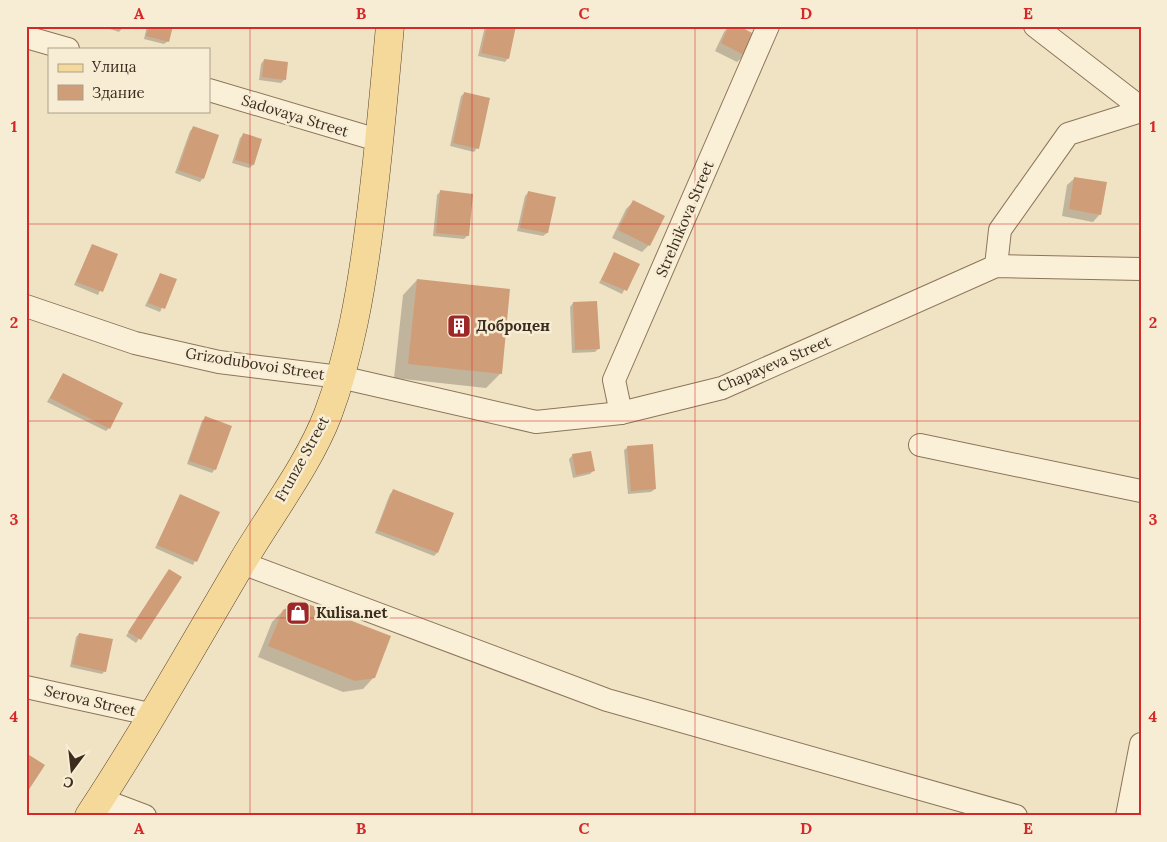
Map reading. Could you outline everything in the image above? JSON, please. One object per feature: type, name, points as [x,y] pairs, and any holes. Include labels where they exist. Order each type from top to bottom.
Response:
[{"type":"main road","name":"Frunze Street","points":[[94,807],[154,715],[310,450],[327,416],[340,377],[361,291],[381,142],[390,26]]},
{"type":"street","name":"Strelnikova Street","points":[[621,413],[614,380],[768,26]]},
{"type":"street","points":[[1035,26],[1141,109]]},
{"type":"street","points":[[26,37],[64,48]]},
{"type":"street","name":"Sadovaya Street","points":[[210,90],[381,142]]},
{"type":"street","points":[[996,266],[1000,230],[1068,134],[1141,109]]},
{"type":"street","name":"Chapayeva Street","points":[[340,377],[536,422],[621,413],[722,388],[996,266],[1141,269]]},
{"type":"street","name":"Grizodubovoi Street","points":[[26,306],[135,343],[219,362],[340,377]]},
{"type":"street","points":[[920,445],[1141,491]]},
{"type":"street","points":[[242,563],[607,700],[1016,816]]},
{"type":"street","name":"Serova Street","points":[[26,686],[154,715]]},
{"type":"street","points":[[1127,816],[1140,752]]},
{"type":"street","points":[[94,807],[145,816]]},
{"type":"building","points":[[149,26],[173,26],[169,42],[146,36]]},
{"type":"building","points":[[487,26],[516,26],[509,59],[481,53]]},
{"type":"building","points":[[729,26],[739,26],[756,35],[746,56],[721,43]]},
{"type":"building","points":[[264,59],[288,62],[286,80],[262,77]]},
{"type":"building","points":[[464,92],[490,98],[479,149],[453,143]]},
{"type":"building","points":[[193,126],[219,135],[204,179],[178,170]]},
{"type":"building","points":[[243,133],[262,139],[254,165],[235,160]]},
{"type":"building","points":[[1074,177],[1107,182],[1101,215],[1069,209]]},
{"type":"building","points":[[440,190],[473,194],[469,236],[436,233]]},
{"type":"building","points":[[528,191],[556,197],[548,233],[520,228]]},
{"type":"building","points":[[633,200],[665,216],[650,246],[618,230]]},
{"type":"building","points":[[92,244],[118,254],[103,292],[76,282]]},
{"type":"building","points":[[614,252],[640,264],[627,291],[601,280]]},
{"type":"building","points":[[160,273],[177,279],[165,309],[148,303]]},
{"type":"building","name":"Доброцен","points":[[417,279],[510,289],[502,374],[408,364]]},
{"type":"building","points":[[597,301],[600,349],[575,350],[573,302]]},
{"type":"building","points":[[63,373],[123,403],[110,429],[50,398]]},
{"type":"building","points":[[205,416],[232,426],[216,470],[189,461]]},
{"type":"building","points":[[653,444],[656,489],[631,491],[627,446]]},
{"type":"building","points":[[591,451],[595,471],[576,475],[572,454]]},
{"type":"building","points":[[393,489],[454,513],[438,553],[377,530]]},
{"type":"building","points":[[180,494],[220,512],[197,562],[157,545]]},
{"type":"building","points":[[169,569],[182,577],[141,640],[128,632]]},
{"type":"building","points":[[300,601],[391,636],[375,678],[355,681],[268,646],[283,610]]},
{"type":"building","points":[[79,633],[113,639],[106,672],[72,664]]},
{"type":"building","points":[[26,753],[45,765],[26,794]]},
{"type":"place","name":"Доброцен","points":[[459,326]]},
{"type":"place","name":"Kulisa.net","points":[[298,613]]}]
